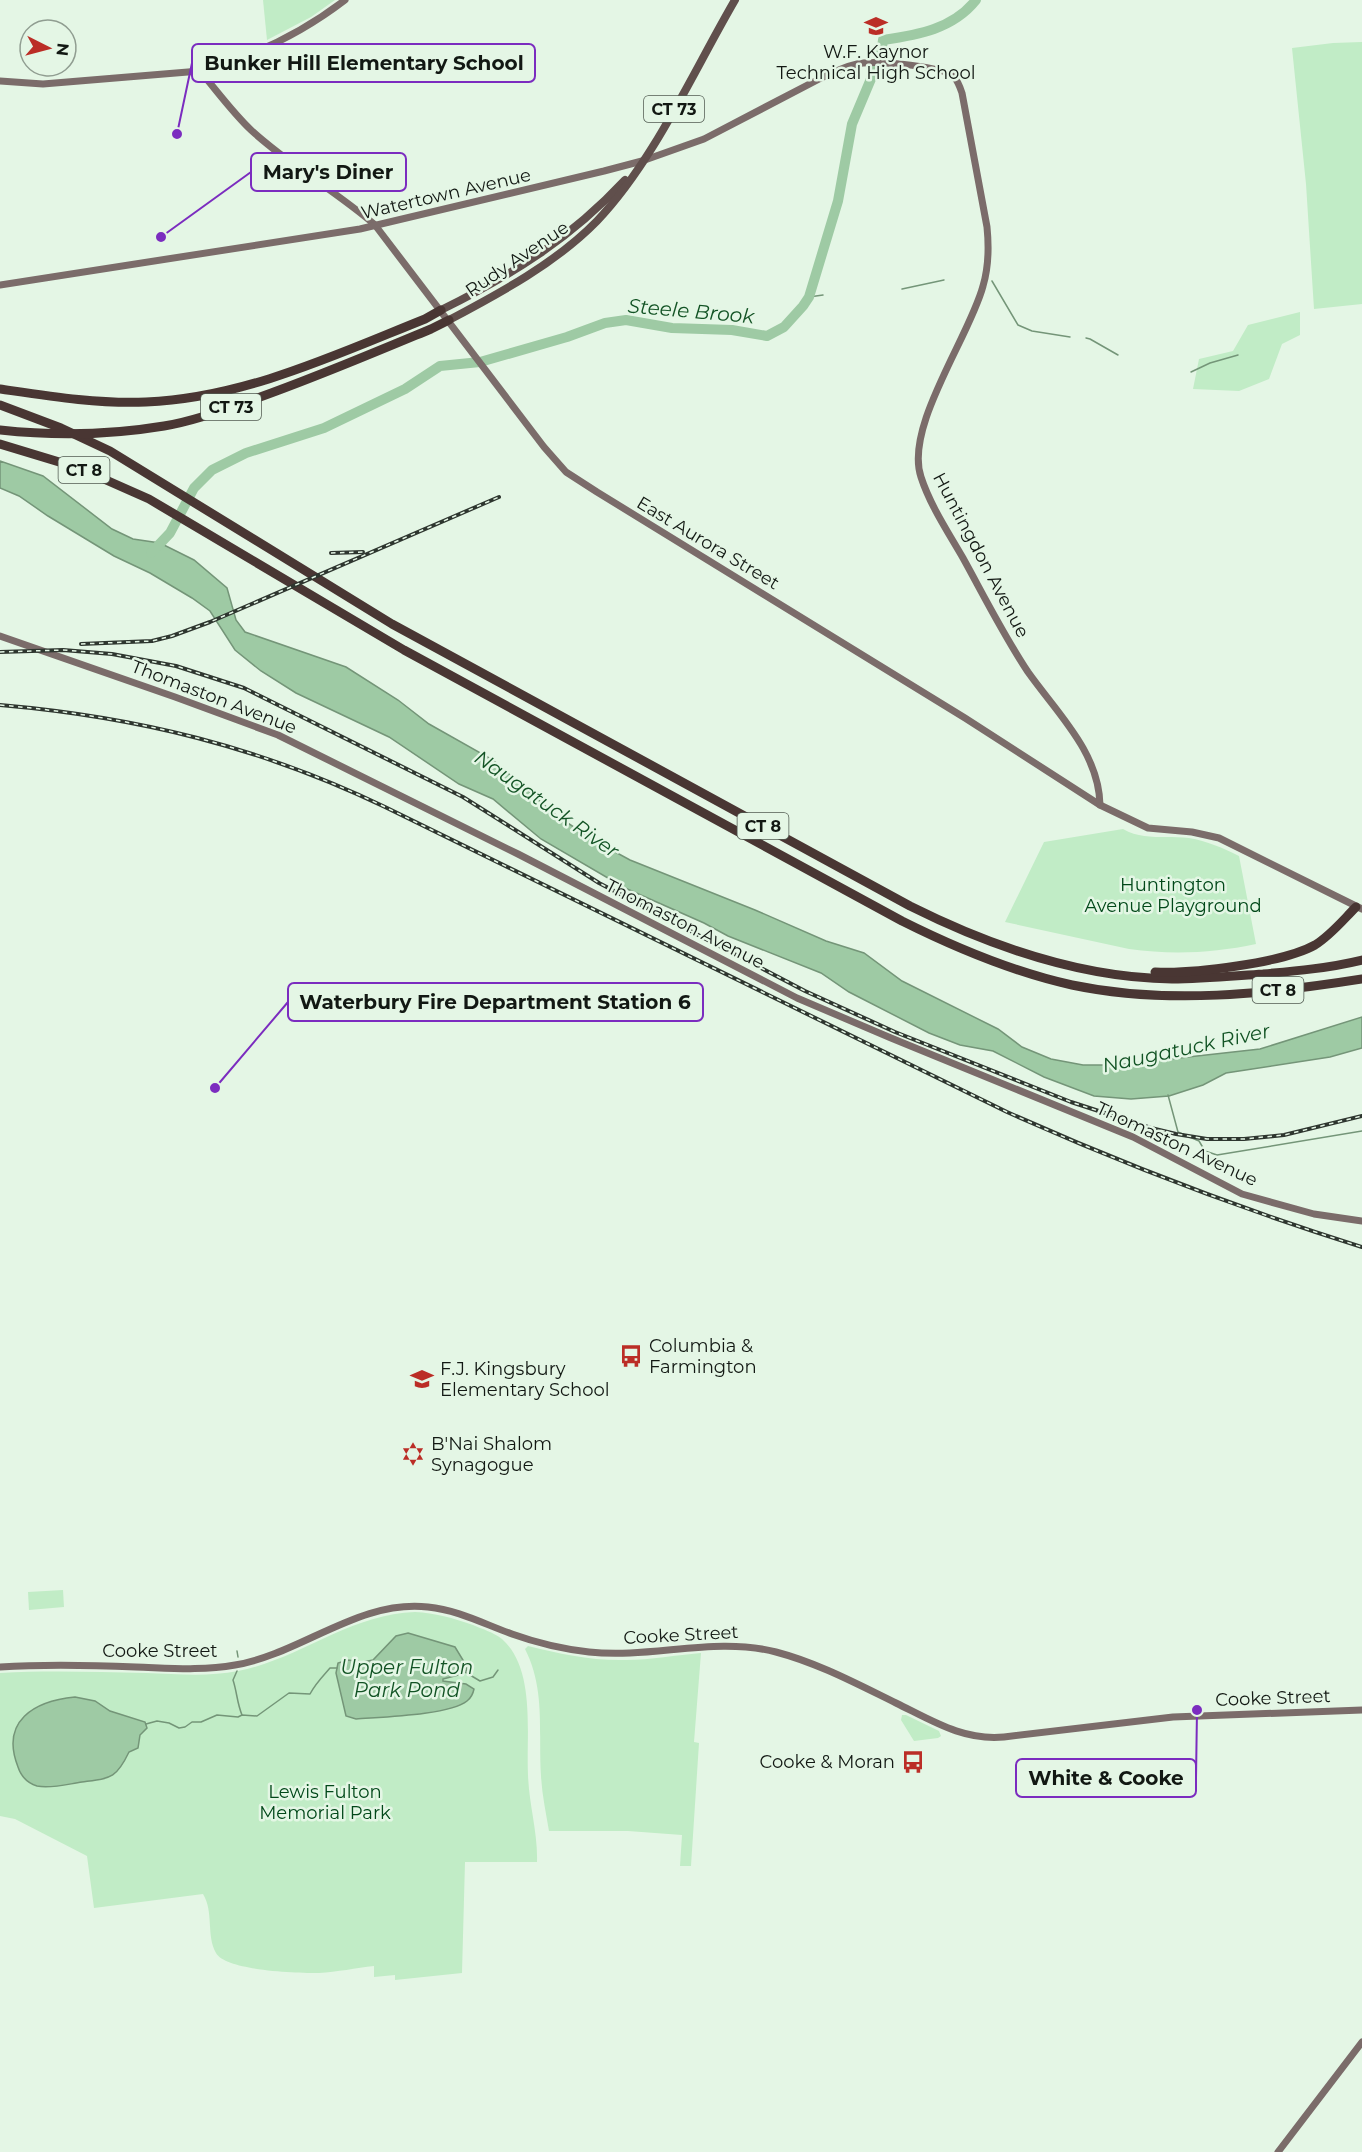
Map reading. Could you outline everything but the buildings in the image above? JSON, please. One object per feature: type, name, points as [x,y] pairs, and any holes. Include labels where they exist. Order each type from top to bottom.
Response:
[{"type":"highway","name":"CT 73","points":[[0,389],[125,403],[201,395],[285,375],[425,319],[441,310]]},
{"type":"highway","name":"CT 73","points":[[0,430],[54,434],[85,433],[138,429],[195,419],[293,386],[449,320]]},
{"type":"highway","name":"CT 8","points":[[0,405],[44,420],[110,451],[327,586],[435,648],[910,906],[956,928],[1035,956],[1086,970],[1171,979],[1311,969],[1362,960]]},
{"type":"highway","name":"CT 8","points":[[0,444],[98,475],[165,507],[436,668],[902,921],[975,955],[1071,984],[1157,995],[1205,996],[1301,988],[1362,978]]},
{"type":"highway","points":[[1035,956],[1087,966],[1127,970],[1175,973],[1211,969],[1296,953],[1316,945],[1359,908]]},
{"type":"main road","points":[[0,81],[43,84],[200,71],[225,65],[269,47],[345,0]]},
{"type":"main road","name":"CT 73","points":[[642,161],[662,131],[735,0]]},
{"type":"main road","name":"Huntingdon Avenue","points":[[642,161],[704,138],[842,69],[863,63],[925,66],[944,70],[954,76],[965,104],[989,249],[983,287],[921,434],[918,462],[921,476],[942,521],[1004,633],[1029,672],[1083,746],[1100,795],[1100,806]]},
{"type":"main road","name":"East Aurora Street","points":[[200,71],[251,130],[375,225],[490,373],[544,447],[566,472],[669,538],[965,718],[1100,806]]},
{"type":"main road","name":"Watertown Avenue","points":[[0,285],[375,225],[520,193],[642,161]]},
{"type":"main road","name":"Rudy Avenue","points":[[441,310],[519,268],[560,241],[589,217],[642,161]]},
{"type":"main road","name":"Rudy Avenue","points":[[449,320],[505,289],[563,250],[595,222],[617,198],[642,161]]},
{"type":"main road","name":"Thomaston Avenue","points":[[0,636],[278,735],[518,854],[797,998],[1133,1137],[1242,1194],[1323,1216],[1362,1221]]},
{"type":"main road","points":[[1100,806],[1148,828],[1192,832],[1219,838],[1359,908]]},
{"type":"main road","name":"Cooke Street","points":[[0,1667],[60,1665],[198,1669],[223,1667],[265,1658],[370,1613],[392,1608],[420,1606],[454,1612],[542,1643],[589,1652],[640,1653],[718,1645],[772,1651],[830,1671],[953,1731],[981,1738],[1181,1717],[1362,1710]]},
{"type":"main road","points":[[1278,2152],[1362,2042]]},
{"type":"green space","points":[[263,0],[335,0],[311,17],[267,40]]},
{"type":"green space","points":[[1362,42],[1362,304],[1314,309],[1306,184],[1292,48]]},
{"type":"green space","points":[[1300,312],[1300,335],[1282,344],[1269,379],[1239,391],[1193,389],[1199,359],[1233,351],[1248,325]]},
{"type":"green space","name":"Huntington Avenue Playground","points":[[1123,829],[1139,835],[1196,839],[1239,856],[1256,944],[1193,952],[1145,951],[1005,922],[1044,842]]},
{"type":"green space","points":[[63,1590],[64,1607],[29,1610],[28,1592]]},
{"type":"green space","name":"Lewis Fulton Memorial Park","points":[[415,1612],[458,1620],[499,1637],[513,1652],[525,1684],[529,1786],[537,1862],[465,1862],[462,1973],[395,1980],[395,1975],[374,1977],[374,1966],[309,1973],[263,1970],[233,1964],[222,1959],[213,1946],[208,1908],[203,1894],[94,1908],[87,1856],[15,1819],[0,1816],[0,1673],[192,1675],[227,1673],[283,1657],[369,1620]]},
{"type":"green space","points":[[528,1646],[576,1656],[613,1660],[701,1653],[694,1742],[699,1743],[691,1866],[680,1866],[682,1835],[628,1831],[549,1831],[540,1760],[540,1712],[536,1680],[525,1649]]},
{"type":"green space","points":[[902,1715],[939,1731],[941,1736],[914,1741],[901,1720]]},
{"type":"water","points":[[0,461],[43,476],[112,529],[133,539],[160,543],[194,560],[227,588],[236,620],[245,632],[346,667],[398,700],[429,724],[493,760],[557,816],[595,841],[630,860],[826,941],[864,953],[902,981],[998,1029],[1022,1047],[1051,1059],[1083,1065],[1116,1065],[1260,1049],[1362,1017],[1362,1048],[1330,1057],[1226,1073],[1203,1085],[1169,1096],[1131,1099],[1094,1096],[1044,1077],[993,1051],[960,1045],[929,1033],[849,992],[821,973],[728,936],[625,888],[541,839],[493,799],[459,784],[389,737],[296,693],[261,671],[235,650],[210,611],[192,598],[150,573],[114,556],[19,496],[0,488]]},
{"type":"water","name":"Upper Fulton Park Pond","points":[[408,1633],[455,1647],[467,1671],[460,1671],[458,1675],[443,1679],[443,1681],[466,1684],[474,1689],[471,1697],[458,1706],[431,1712],[356,1719],[346,1716],[336,1673],[338,1663],[348,1660],[363,1662],[373,1660],[396,1636]]},
{"type":"water","points":[[75,1697],[95,1701],[110,1711],[145,1722],[147,1728],[140,1735],[138,1748],[129,1752],[120,1768],[112,1776],[54,1787],[33,1785],[27,1781],[18,1767],[14,1751],[17,1726],[24,1716],[46,1703]]},
{"type":"waterway","name":"Steele Brook","points":[[151,553],[170,533],[194,488],[212,470],[246,453],[324,428],[405,389],[440,366],[480,362],[567,337],[605,323],[626,320],[672,328],[732,330],[767,336],[784,327],[809,297],[838,201],[852,124],[881,55],[883,40],[922,33],[946,24],[957,18],[976,0]]},
{"type":"waterway","points":[[902,289],[944,280]]},
{"type":"waterway","points":[[992,281],[1018,325],[1032,331],[1070,337]]},
{"type":"waterway","points":[[809,297],[823,295]]},
{"type":"waterway","points":[[1086,338],[1118,355]]},
{"type":"waterway","points":[[1191,372],[1210,363],[1238,355]]},
{"type":"waterway","points":[[1168,1095],[1178,1132],[1199,1141],[1205,1151],[1217,1155],[1362,1131]]},
{"type":"waterway","points":[[237,1651],[238,1657]]},
{"type":"waterway","points":[[146,1724],[157,1721],[179,1728],[217,1715],[257,1716],[289,1693],[310,1694],[330,1668],[337,1668]]},
{"type":"waterway","points":[[465,1672],[480,1681],[493,1677],[498,1670]]},
{"type":"waterway","points":[[237,1671],[233,1680],[242,1715]]},
{"type":"railway","points":[[81,644],[152,641],[172,636],[210,622],[499,497]]},
{"type":"railway","points":[[331,553],[363,552]]},
{"type":"railway","points":[[0,652],[63,650],[112,654],[176,666],[244,688],[463,797],[599,883],[805,991],[895,1032],[1071,1102],[1151,1128],[1207,1139],[1244,1139],[1284,1135],[1362,1116]]},
{"type":"railway","points":[[0,705],[51,710],[150,727],[197,738],[292,767],[385,807],[1007,1112],[1183,1185],[1362,1247]]},
{"type":"place","name":"W.F. Kaynor Technical High School","points":[[876,26]]},
{"type":"place","name":"Bunker Hill Elementary School","points":[[177,134]]},
{"type":"place","name":"Mary's Diner","points":[[161,237]]},
{"type":"place","name":"Waterbury Fire Department Station 6","points":[[215,1088]]},
{"type":"place","name":"Columbia & Farmington","points":[[631,1356]]},
{"type":"place","name":"F.J. Kingsbury Elementary School","points":[[422,1379]]},
{"type":"place","name":"B'Nai Shalom Synagogue","points":[[413,1454]]},
{"type":"place","name":"White & Cooke","points":[[1197,1710]]},
{"type":"place","name":"Cooke & Moran","points":[[913,1762]]},
{"type":"water label","name":"Naugatuck River","points":[[547,804]]},
{"type":"water label","name":"Naugatuck River","points":[[1186,1048]]}]
